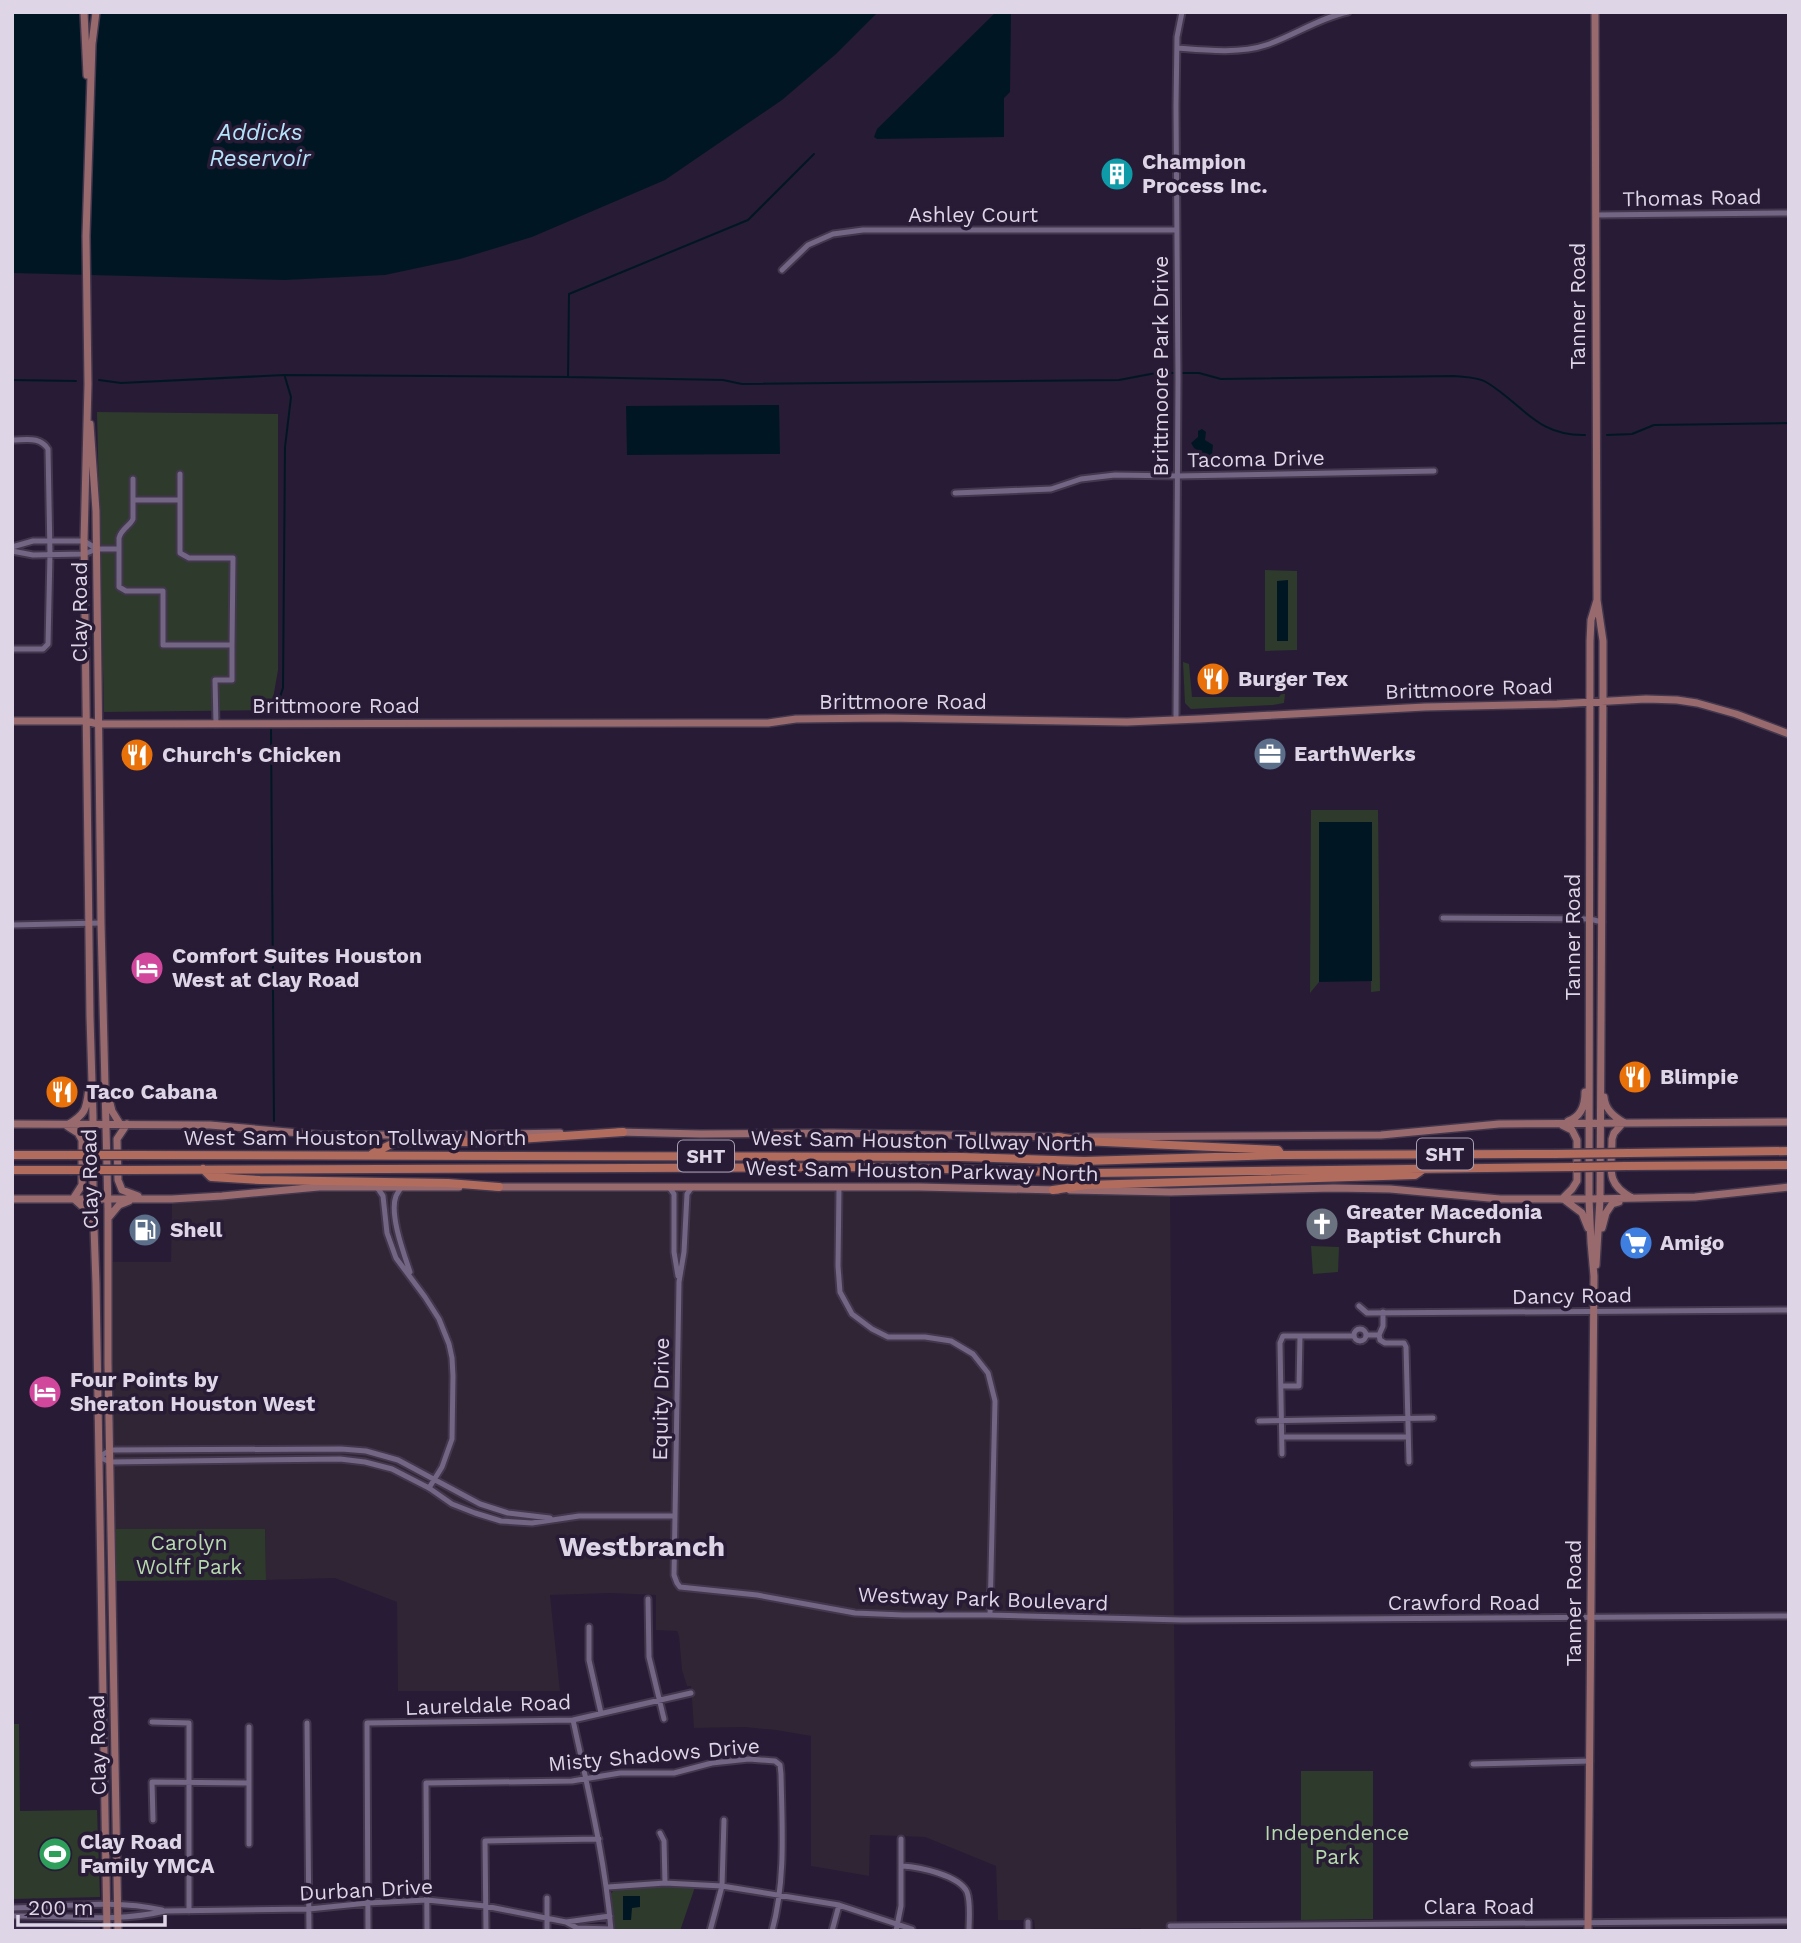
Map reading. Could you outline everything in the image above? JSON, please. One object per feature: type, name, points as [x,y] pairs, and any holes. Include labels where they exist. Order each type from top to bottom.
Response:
[{"type":"highway","points":[[368,1155],[396,1142],[476,1142],[623,1132]]},
{"type":"highway","points":[[1058,1137],[1083,1141],[1278,1150],[1282,1155]]},
{"type":"highway","name":"West Sam Houston Tollway North","points":[[12,1155],[962,1157],[1084,1161],[1282,1155],[1789,1151]]},
{"type":"highway","name":"West Sam Houston Tollway North","points":[[12,1170],[876,1167],[1091,1173],[1789,1165]]},
{"type":"highway","points":[[1053,1190],[1087,1185],[1415,1175],[1425,1168]]},
{"type":"highway","points":[[203,1170],[211,1177],[260,1180],[448,1183],[499,1187]]},
{"type":"main road","name":"Clay Road","points":[[83,12],[90,103]]},
{"type":"main road","name":"Clay Road","points":[[96,12],[92,44],[86,236],[88,384],[84,554],[107,1931]]},
{"type":"main road","name":"Tanner Road","points":[[1594,1244],[1600,1199],[1603,641],[1597,600],[1595,12]]},
{"type":"main road","name":"Clay Road","points":[[88,384],[97,549],[99,821],[108,1199],[108,1363],[118,1931]]},
{"type":"main road","name":"Tanner Road","points":[[1588,1926],[1594,1312],[1594,1244],[1590,1199],[1591,621],[1597,600]]},
{"type":"main road","points":[[85,627],[97,627]]},
{"type":"main road","name":"Brittmoore Road","points":[[12,722],[768,723],[796,719],[944,718],[1059,722],[1176,720],[1435,706],[1677,700],[1736,714],[1789,734]]},
{"type":"main road","points":[[87,822],[99,821]]},
{"type":"main road","points":[[90,1017],[103,1017]]},
{"type":"main road","points":[[1558,1124],[1572,1120],[1582,1108],[1590,1050]]},
{"type":"main road","points":[[1601,1071],[1605,1086],[1604,1101],[1609,1112],[1624,1122],[1612,1139],[1612,1180],[1619,1191],[1634,1199]]},
{"type":"main road","points":[[66,1124],[82,1116],[86,1110],[92,1074]]},
{"type":"main road","points":[[106,1084],[110,1104],[123,1124],[117,1139],[119,1185],[127,1193],[145,1198]]},
{"type":"main road","name":"West Sam Houston Parkway North","points":[[12,1124],[210,1125],[322,1135],[387,1136],[623,1132],[1058,1137],[1381,1135],[1499,1124],[1789,1122]]},
{"type":"main road","points":[[66,1124],[74,1129],[82,1140],[82,1185],[74,1199],[88,1213],[94,1231]]},
{"type":"main road","points":[[1558,1124],[1572,1130],[1577,1139],[1577,1181],[1562,1199],[1582,1213],[1594,1244]]},
{"type":"main road","name":"West Sam Houston Parkway North","points":[[12,1199],[134,1199],[222,1196],[318,1187],[402,1186],[919,1187],[1170,1192],[1334,1188],[1390,1189],[1500,1199],[1634,1199],[1711,1196],[1789,1187]]},
{"type":"main road","points":[[108,1217],[119,1205],[134,1199]]},
{"type":"main road","points":[[1594,1244],[1612,1204],[1634,1199]]},
{"type":"main road","points":[[96,1284],[108,1284]]},
{"type":"main road","points":[[97,1363],[108,1363]]},
{"type":"main road","points":[[101,1588],[112,1588]]},
{"type":"main road","points":[[102,1660],[114,1659]]},
{"type":"main road","points":[[103,1738],[115,1737]]},
{"type":"main road","points":[[105,1821],[116,1822]]},
{"type":"street","name":"Brittmoore Park Drive","points":[[1176,720],[1177,48],[1182,12]]},
{"type":"street","points":[[1177,48],[1240,50],[1258,47],[1348,12]]},
{"type":"street","name":"Thomas Road","points":[[1595,215],[1789,213]]},
{"type":"street","name":"Ashley Court","points":[[782,270],[808,246],[833,234],[863,230],[1176,230]]},
{"type":"street","points":[[12,440],[39,440],[48,449],[50,554],[48,644],[43,649],[12,649]]},
{"type":"street","name":"Tacoma Drive","points":[[955,493],[1044,490],[1102,475],[1434,471]]},
{"type":"street","points":[[180,474],[180,553],[188,558],[233,558],[232,680],[215,680],[216,724]]},
{"type":"street","points":[[133,479],[133,519],[120,534],[121,589],[163,591],[163,645],[232,645]]},
{"type":"street","points":[[133,499],[180,499]]},
{"type":"street","points":[[12,549],[33,541],[84,541],[97,549]]},
{"type":"street","points":[[12,549],[33,555],[84,554],[97,549],[119,549]]},
{"type":"street","points":[[1443,918],[1590,919],[1602,922]]},
{"type":"street","points":[[12,925],[101,923]]},
{"type":"street","points":[[377,1186],[383,1196],[387,1233],[396,1258],[439,1319],[452,1358],[452,1439],[448,1453],[429,1488]]},
{"type":"street","points":[[402,1186],[396,1196],[397,1230],[412,1279]]},
{"type":"street","name":"Equity Drive","points":[[669,1187],[674,1194],[674,1252],[678,1282],[674,1516]]},
{"type":"street","name":"Equity Drive","points":[[678,1282],[684,1252],[687,1194],[692,1187]]},
{"type":"street","points":[[839,1188],[840,1292],[852,1314],[872,1329],[888,1336],[925,1337],[951,1342],[973,1354],[988,1373],[995,1401],[990,1615]]},
{"type":"street","name":"Dancy Road","points":[[1359,1306],[1367,1312],[1789,1310]]},
{"type":"street","points":[[1383,1312],[1380,1340],[1385,1343],[1404,1343],[1406,1347],[1409,1462]]},
{"type":"street","points":[[1282,1454],[1280,1343],[1283,1336],[1354,1336],[1359,1342],[1363,1341],[1366,1335],[1379,1335]]},
{"type":"street","points":[[1281,1386],[1299,1386],[1300,1336]]},
{"type":"street","points":[[1259,1421],[1433,1418]]},
{"type":"street","points":[[1282,1437],[1408,1437]]},
{"type":"street","points":[[99,1457],[110,1450],[366,1451],[398,1460],[480,1504],[508,1513],[557,1518]]},
{"type":"street","points":[[99,1457],[110,1462],[365,1462],[392,1469],[429,1488],[452,1504],[501,1521],[533,1523],[579,1516],[674,1516]]},
{"type":"street","name":"Westway Park Boulevard","points":[[674,1516],[674,1575],[680,1587],[757,1595],[855,1613],[1182,1620]]},
{"type":"street","points":[[648,1599],[649,1657],[664,1719]]},
{"type":"street","name":"Crawford Road","points":[[1182,1620],[1789,1616]]},
{"type":"street","points":[[589,1627],[589,1660],[601,1713]]},
{"type":"street","name":"Laureldale Road","points":[[368,1903],[367,1723],[573,1720],[691,1693]]},
{"type":"street","points":[[573,1720],[608,1887],[611,1930]]},
{"type":"street","points":[[152,1722],[189,1723],[190,1911]]},
{"type":"street","points":[[307,1723],[309,1931]]},
{"type":"street","points":[[249,1727],[249,1844]]},
{"type":"street","name":"Misty Shadows Drive","points":[[427,1900],[426,1783],[572,1781],[620,1773],[674,1773],[730,1760],[765,1759],[780,1765],[782,1784],[782,1870],[779,1895]]},
{"type":"street","points":[[1473,1764],[1590,1761]]},
{"type":"street","points":[[153,1821],[152,1782],[248,1783]]},
{"type":"street","points":[[710,1931],[722,1886],[724,1820]]},
{"type":"street","points":[[660,1833],[664,1841],[665,1883]]},
{"type":"street","points":[[486,1931],[485,1841],[599,1839]]},
{"type":"street","points":[[897,1928],[901,1906],[901,1839]]},
{"type":"street","points":[[902,1866],[927,1870],[957,1882],[966,1890],[969,1931]]},
{"type":"street","points":[[608,1887],[665,1883],[722,1886],[839,1905],[897,1928],[912,1929]]},
{"type":"street","points":[[772,1931],[779,1895]]},
{"type":"street","points":[[547,1898],[547,1931]]},
{"type":"street","points":[[427,1900],[427,1931]]},
{"type":"street","name":"Durban Drive","points":[[12,1916],[117,1918],[165,1911],[309,1909],[427,1900],[485,1906],[566,1922],[610,1916]]},
{"type":"street","points":[[368,1903],[368,1931]]},
{"type":"street","name":"Durban Drive","points":[[12,1908],[117,1904],[165,1911]]},
{"type":"street","points":[[832,1931],[839,1905]]},
{"type":"street","name":"Clara Road","points":[[1170,1926],[1588,1926],[1789,1921]]},
{"type":"street","name":"Durban Drive","points":[[566,1922],[577,1928],[611,1930]]},
{"type":"street","points":[[1028,1922],[1028,1931]]},
{"type":"shaded area","points":[[319,1187],[1170,1192],[1177,1931],[1141,1931],[1141,1928],[1035,1930],[1034,1920],[998,1920],[996,1866],[925,1837],[870,1835],[869,1876],[811,1866],[811,1736],[744,1727],[694,1728],[691,1686],[687,1686],[682,1670],[679,1636],[677,1631],[656,1630],[656,1595],[550,1595],[560,1691],[398,1691],[397,1602],[335,1578],[266,1580],[265,1529],[111,1529],[109,1262],[171,1262],[172,1199]]},
{"type":"shaded area","points":[[12,1921],[100,1923],[100,1931],[12,1931]]},
{"type":"green space","points":[[97,412],[278,414],[278,670],[271,710],[104,712]]},
{"type":"green space","points":[[1265,570],[1297,571],[1297,650],[1265,651]]},
{"type":"green space","points":[[1183,662],[1189,664],[1192,697],[1279,697],[1285,694],[1284,703],[1191,709],[1185,703]]},
{"type":"green space","points":[[1311,810],[1378,810],[1380,991],[1371,992],[1372,823],[1319,823],[1319,982],[1310,993]]},
{"type":"green space","points":[[1311,1246],[1339,1247],[1338,1272],[1313,1274]]},
{"type":"green space","name":"Carolyn Wolff Park","points":[[111,1529],[265,1529],[266,1580],[112,1581]]},
{"type":"green space","name":"Clay Road Family YMCA","points":[[12,1724],[19,1724],[20,1811],[97,1810],[100,1897],[12,1899]]},
{"type":"green space","name":"Independence Park","points":[[1301,1771],[1373,1771],[1373,1919],[1301,1920]]},
{"type":"green space","points":[[649,1887],[695,1887],[680,1931],[614,1931],[613,1891]]},
{"type":"water","name":"Addicks Reservoir","points":[[12,12],[878,12],[836,54],[782,100],[665,180],[532,237],[460,259],[385,275],[285,280],[12,273]]},
{"type":"water","points":[[996,12],[1011,12],[1010,92],[1004,98],[1004,137],[874,137],[877,129]]},
{"type":"water","points":[[779,405],[780,454],[627,455],[626,406]]},
{"type":"water","points":[[1202,429],[1206,432],[1205,440],[1213,445],[1212,454],[1207,456],[1191,443]]},
{"type":"water","points":[[1288,580],[1288,641],[1277,641],[1277,581]]},
{"type":"water","points":[[1319,822],[1372,822],[1372,981],[1319,982]]},
{"type":"water","points":[[623,1896],[640,1896],[640,1907],[632,1908],[631,1920],[623,1920]]},
{"type":"waterway","points":[[568,377],[569,294],[748,220],[814,154]]},
{"type":"waterway","points":[[99,380],[121,383],[284,375],[723,380],[742,384],[1119,380],[1156,373],[1175,373]]},
{"type":"waterway","points":[[1181,373],[1199,373],[1221,379],[1471,377],[1486,382],[1542,424],[1568,434],[1585,435]]},
{"type":"waterway","points":[[276,709],[283,688],[285,447],[291,397],[285,377]]},
{"type":"waterway","points":[[12,380],[76,381]]},
{"type":"waterway","points":[[1607,435],[1632,434],[1654,425],[1789,423]]},
{"type":"waterway","points":[[271,730],[274,1121]]},
{"type":"place","name":"Champion Process Inc.","points":[[1117,174]]},
{"type":"place","name":"Burger Tex","points":[[1213,679]]},
{"type":"place","name":"EarthWerks","points":[[1270,754]]},
{"type":"place","name":"Church's Chicken","points":[[137,755]]},
{"type":"place","name":"Comfort Suites Houston West at Clay Road","points":[[147,968]]},
{"type":"place","name":"Blimpie","points":[[1635,1077]]},
{"type":"place","name":"Taco Cabana","points":[[62,1092]]},
{"type":"place","name":"Greater Macedonia Baptist Church","points":[[1322,1224]]},
{"type":"place","name":"Shell","points":[[145,1230]]},
{"type":"place","name":"Amigo","points":[[1636,1243]]},
{"type":"place","name":"Four Points by Sheraton Houston West","points":[[45,1392]]},
{"type":"place","name":"Clay Road Family YMCA","points":[[55,1854]]},
{"type":"district","name":"Westbranch","points":[[642,1546]]}]
